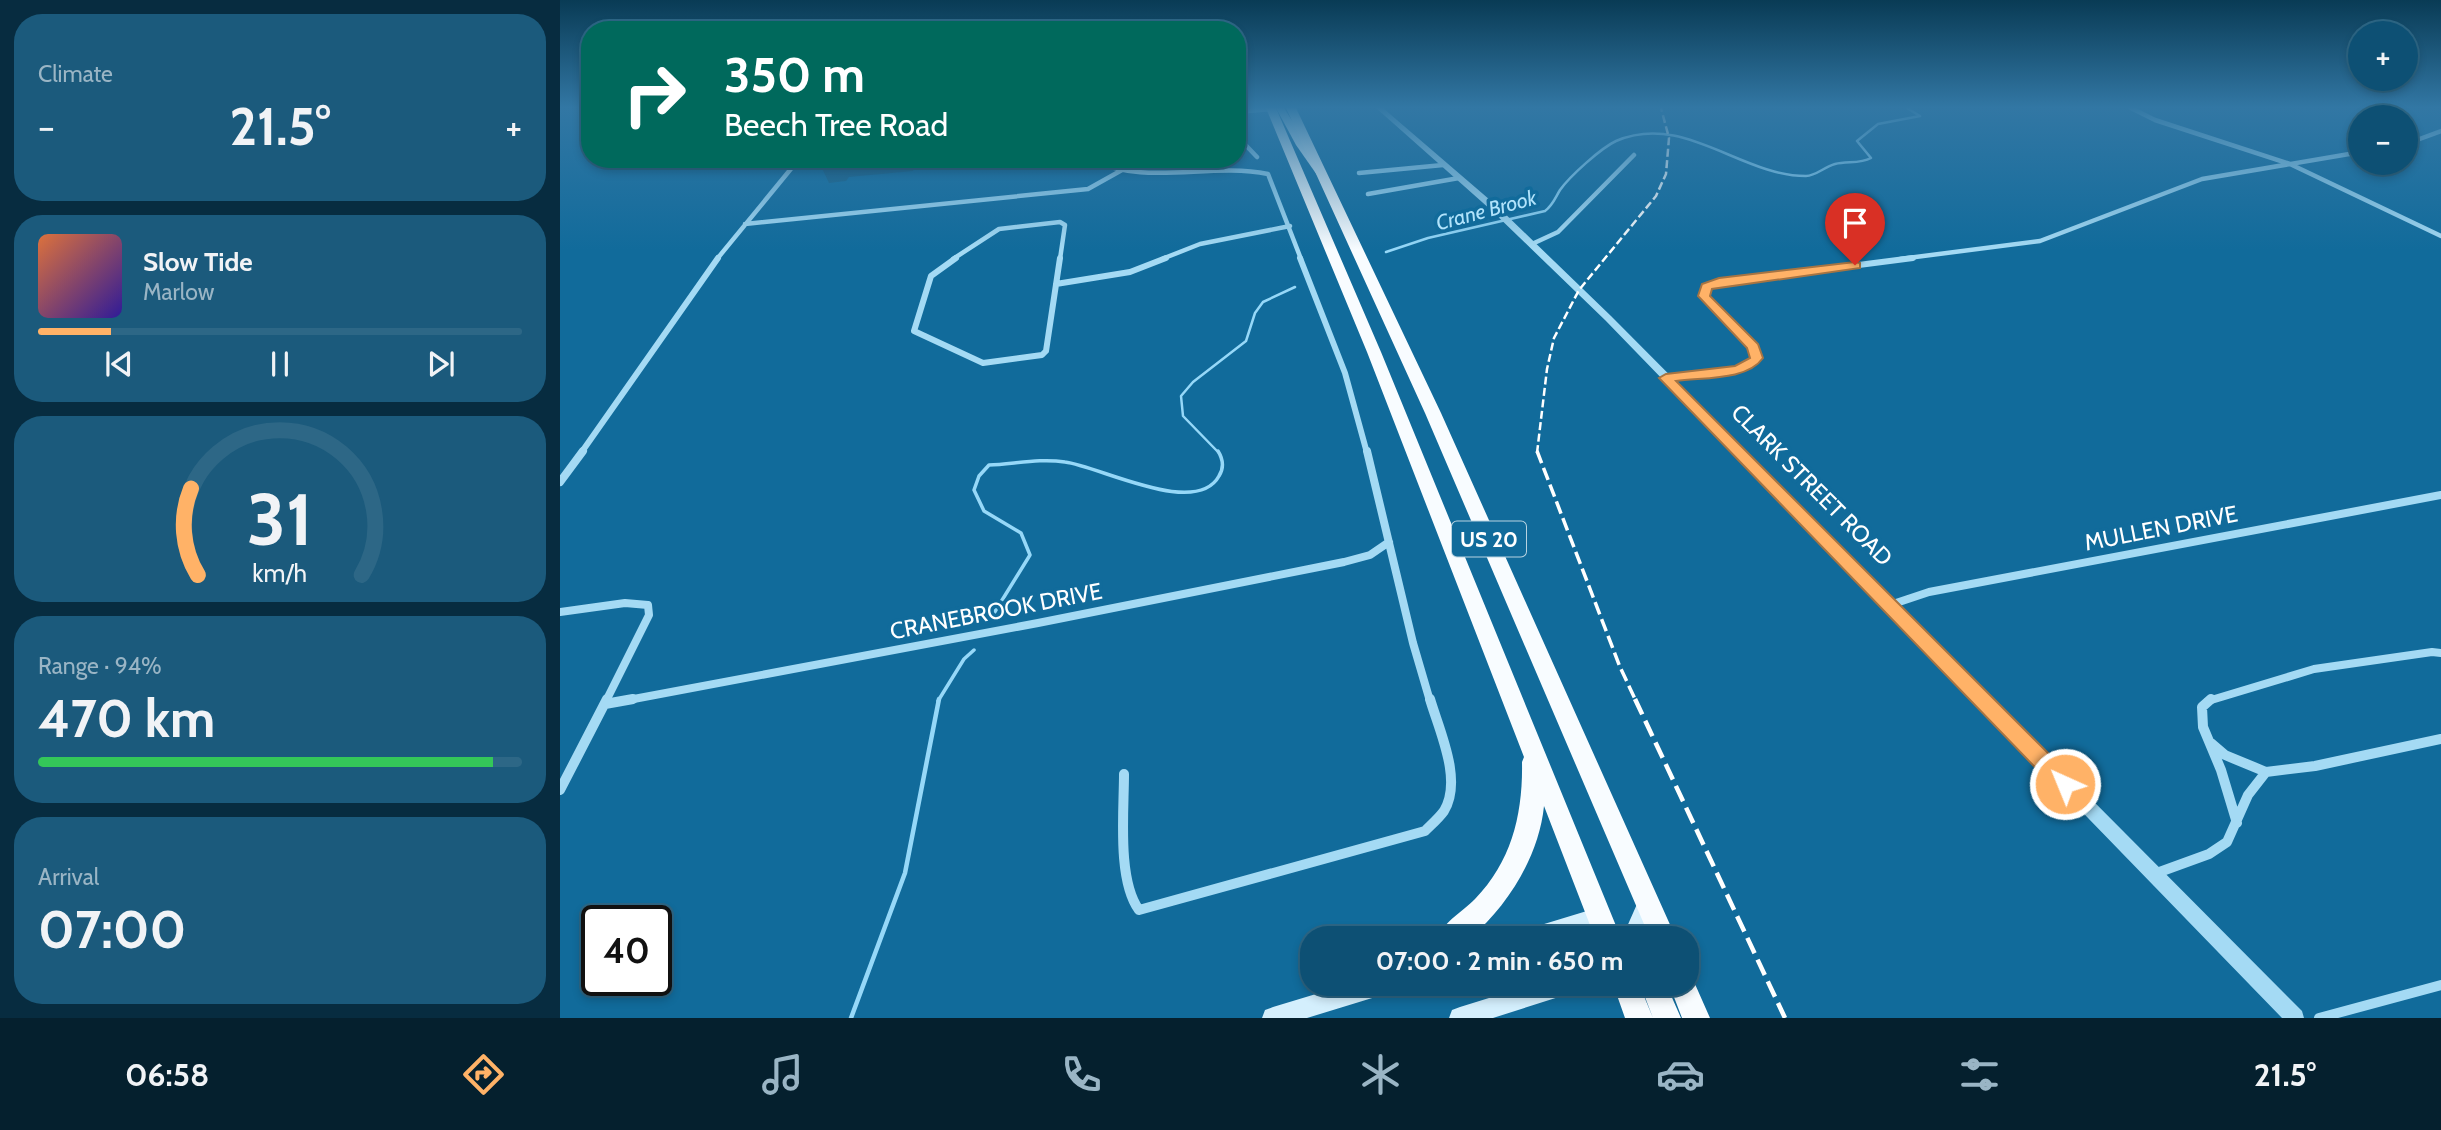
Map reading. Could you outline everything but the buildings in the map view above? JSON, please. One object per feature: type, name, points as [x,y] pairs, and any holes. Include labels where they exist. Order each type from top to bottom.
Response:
[{"type":"highway","name":"US 20","points":[[1291,156],[1374,352],[1604,926]]},
{"type":"highway","name":"US 20","points":[[1314,156],[1438,425],[1658,926]]},
{"type":"highway","points":[[1463,926],[1488,903],[1513,870],[1527,837],[1534,806],[1531,744]]},
{"type":"highway","points":[[1631,996],[1639,1018]]},
{"type":"highway","points":[[1658,996],[1667,1018]]},
{"type":"highway","points":[[1687,996],[1696,1018]]},
{"type":"main road","points":[[1308,156],[1325,178]]},
{"type":"main road","points":[[1637,926],[1648,902]]},
{"type":"main road","points":[[1273,1018],[1344,996]]},
{"type":"main road","points":[[1460,1018],[1528,996]]},
{"type":"street","name":"CLARK STREET ROAD","points":[[1432,156],[1528,240],[2158,879]]},
{"type":"street","points":[[1528,240],[1558,232],[1633,156]]},
{"type":"street","points":[[2262,156],[2288,164],[2441,236]]},
{"type":"street","points":[[1666,378],[1737,369],[1755,361],[1757,354],[1754,347],[1704,296],[1703,290],[1711,284],[2040,241],[2189,183],[2231,173],[2340,156]]},
{"type":"street","points":[[1359,173],[1443,165]]},
{"type":"street","points":[[560,482],[600,429],[693,290],[792,168]]},
{"type":"street","points":[[1117,168],[1154,172],[1207,168]]},
{"type":"street","points":[[1124,774],[1126,867],[1131,903],[1139,910],[1425,831],[1448,803],[1451,780],[1446,753],[1412,643],[1345,373],[1268,174],[1246,168]]},
{"type":"street","points":[[745,224],[1088,190],[1123,170]]},
{"type":"street","points":[[1368,194],[1459,178]]},
{"type":"street","points":[[1063,223],[1056,284],[1046,351],[1038,357],[983,363],[947,344],[918,333],[913,328],[933,274],[1006,227],[1063,223]]},
{"type":"street","points":[[1056,284],[1130,272],[1188,248],[1229,236],[1290,226]]},
{"type":"street","name":"MULLEN DRIVE","points":[[1890,605],[1910,597],[1952,587],[2441,495]]},
{"type":"street","name":"CRANEBROOK DRIVE","points":[[605,704],[1345,562],[1370,555],[1389,542]]},
{"type":"street","points":[[560,612],[625,603],[648,605],[649,615],[560,790]]},
{"type":"street","points":[[2237,824],[2200,714],[2202,707],[2210,699],[2314,669],[2431,652],[2441,653]]},
{"type":"street","points":[[2208,740],[2225,755],[2266,772],[2315,766],[2441,739]]},
{"type":"street","points":[[2266,772],[2248,795],[2227,842],[2158,879],[2295,1018]]},
{"type":"street","points":[[2319,1018],[2441,985]]},
{"type":"waterway","name":"Crane Brook","points":[[1386,252],[1428,238],[1545,211],[1565,184],[1595,156]]},
{"type":"waterway","name":"Crane Brook","points":[[1731,156],[1782,173],[1806,176],[1835,164],[1871,158],[1869,156]]},
{"type":"waterway","points":[[1219,453],[1183,416],[1181,396],[1193,382],[1246,341],[1255,313],[1263,302],[1295,287]]},
{"type":"waterway","points":[[991,618],[1030,555],[1021,533],[984,511],[974,490],[979,476],[989,465],[1037,461],[1065,462],[1146,486],[1190,492],[1207,488],[1219,476],[1222,470],[1219,453]]},
{"type":"waterway","points":[[939,700],[964,659],[974,650]]},
{"type":"waterway","points":[[851,1018],[905,873],[939,700]]},
{"type":"railway","points":[[1537,451],[1547,369],[1554,338],[1579,290],[1656,196],[1666,174],[1668,156]]},
{"type":"railway","points":[[1537,451],[1620,667],[1636,701]]},
{"type":"railway","points":[[1635,699],[1785,1018]]},
{"type":"route","points":[[1855,265],[1711,284],[1703,290],[1704,296],[1754,347],[1757,358],[1743,368],[1666,378],[2065,784]]}]
